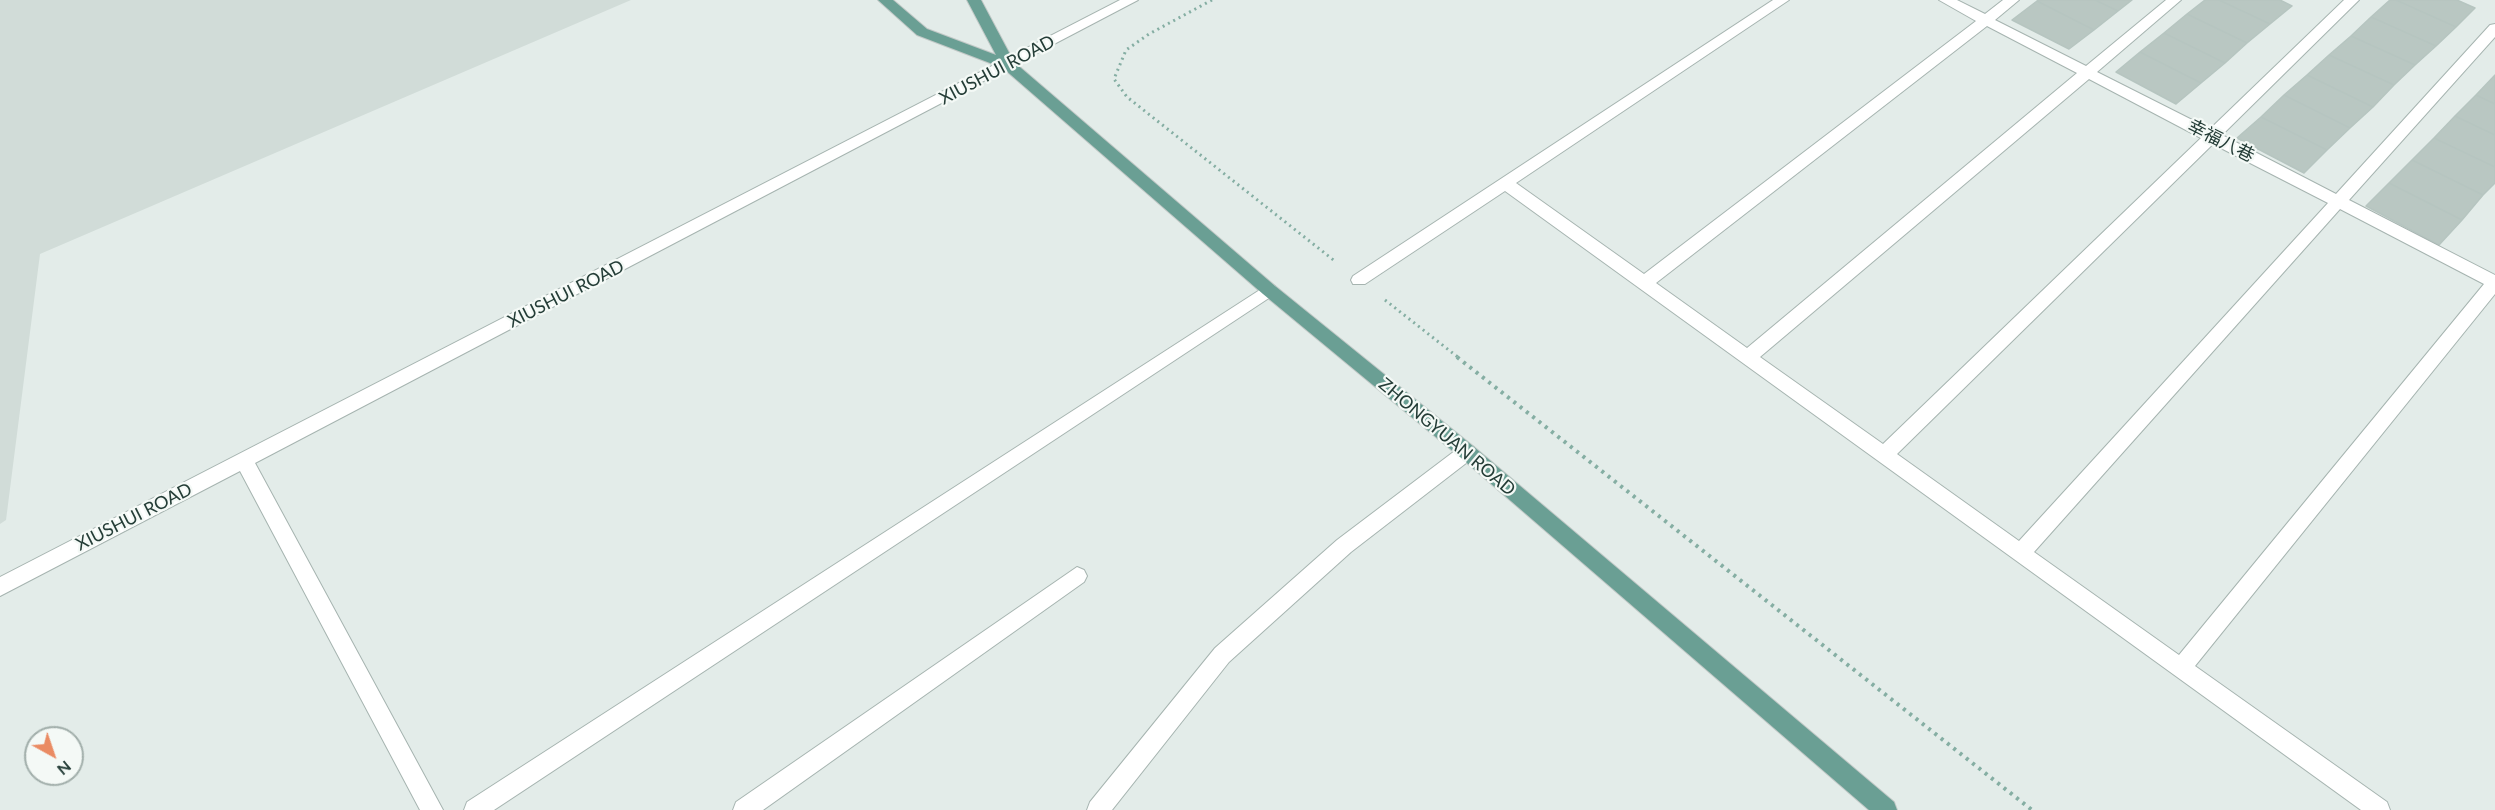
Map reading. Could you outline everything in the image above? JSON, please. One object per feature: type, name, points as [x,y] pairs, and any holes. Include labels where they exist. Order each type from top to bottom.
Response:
[{"type":"main road","name":"ZHONGYUAN ROAD","points":[[885,0],[922,32],[1008,65],[1269,290],[1467,452],[1886,810]]},
{"type":"main road","name":"ZHONGYUAN ROAD","points":[[974,0],[1008,65]]},
{"type":"street","name":"XIUSHUI ROAD","points":[[0,586],[1131,0]]},
{"type":"street","points":[[1359,280],[1782,0]]},
{"type":"street","name":"幸福八巷","points":[[1946,0],[2495,282]]},
{"type":"street","points":[[1644,283],[2012,0]]},
{"type":"street","points":[[1748,357],[2174,0]]},
{"type":"street","points":[[1884,455],[2352,0]]},
{"type":"street","points":[[2021,553],[2495,28]]},
{"type":"street","points":[[1506,184],[2379,810]]},
{"type":"street","points":[[2181,668],[2495,282]]},
{"type":"street","points":[[475,810],[1269,290]]},
{"type":"street","points":[[1098,810],[1222,655],[1344,546],[1467,452]]},
{"type":"street","points":[[244,460],[432,810]]},
{"type":"street","points":[[744,810],[1077,576]]},
{"type":"path","points":[[1212,0],[1149,34],[1126,50],[1114,79],[1126,97],[2032,810]]},
{"type":"shaded area","points":[[0,0],[631,0],[40,254],[6,520],[0,524]]},
{"type":"building","points":[[2095,0],[2118,11],[2094,30],[2037,1]]},
{"type":"building","points":[[2095,0],[2132,0],[2118,11]]},
{"type":"building","points":[[2205,0],[2219,0],[2270,24],[2247,43],[2187,14]]},
{"type":"building","points":[[2219,0],[2280,0],[2292,6],[2270,24]]},
{"type":"building","points":[[2390,0],[2396,0],[2456,27],[2436,46],[2371,17]]},
{"type":"building","points":[[2396,0],[2457,0],[2475,8],[2456,27]]},
{"type":"building","points":[[2037,1],[2094,30],[2069,49],[2012,20]]},
{"type":"building","points":[[2187,14],[2247,43],[2225,63],[2164,33]]},
{"type":"building","points":[[2371,17],[2436,46],[2415,65],[2351,36]]},
{"type":"building","points":[[2164,33],[2225,63],[2201,83],[2140,52]]},
{"type":"building","points":[[2351,36],[2415,65],[2394,85],[2329,55]]},
{"type":"building","points":[[2140,52],[2201,83],[2176,104],[2116,72]]},
{"type":"building","points":[[2329,55],[2394,85],[2373,107],[2307,75]]},
{"type":"building","points":[[2307,75],[2373,107],[2350,128],[2284,95]]},
{"type":"building","points":[[2495,75],[2495,104],[2476,95]]},
{"type":"building","points":[[2284,95],[2350,128],[2327,150],[2261,117]]},
{"type":"building","points":[[2476,95],[2495,104],[2495,135],[2455,116]]},
{"type":"building","points":[[2455,116],[2495,135],[2495,167],[2434,138]]},
{"type":"building","points":[[2261,117],[2327,150],[2304,173],[2237,138]]},
{"type":"building","points":[[2434,138],[2495,167],[2495,183],[2483,195],[2412,160]]},
{"type":"building","points":[[2412,160],[2483,195],[2462,220],[2389,183]]},
{"type":"building","points":[[2389,183],[2462,220],[2439,245],[2366,206]]}]
